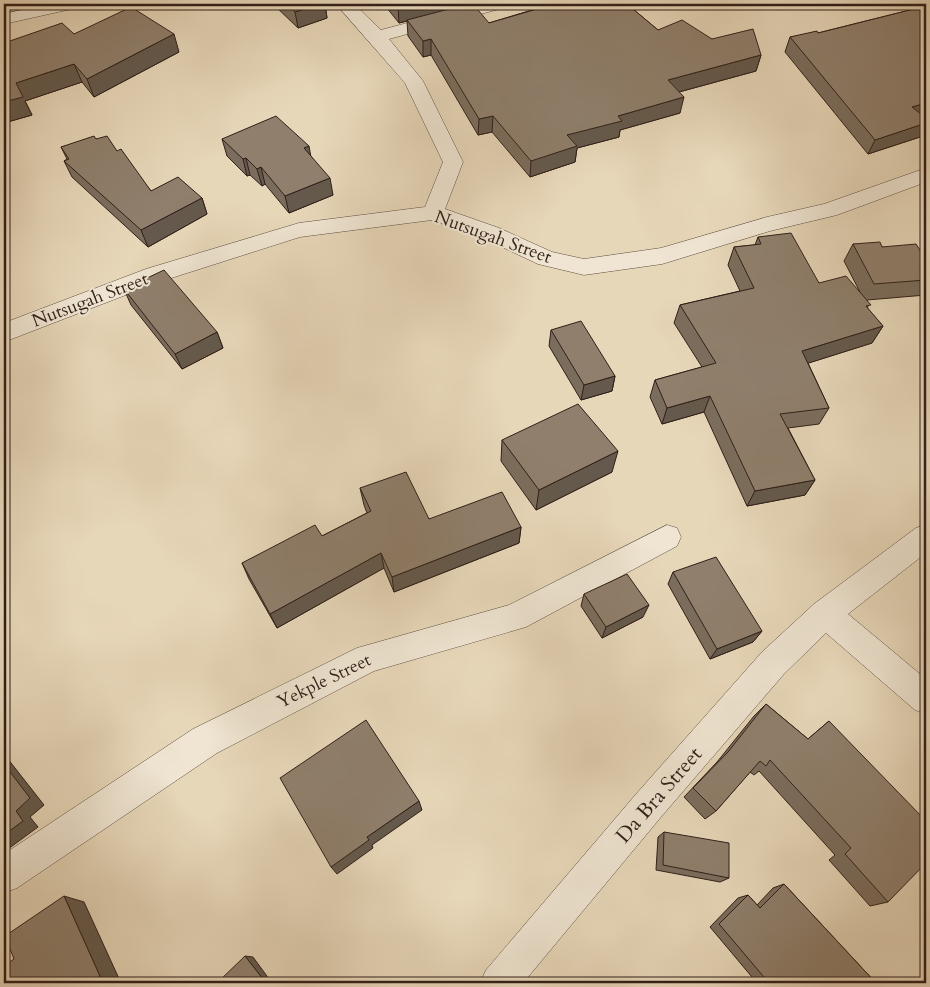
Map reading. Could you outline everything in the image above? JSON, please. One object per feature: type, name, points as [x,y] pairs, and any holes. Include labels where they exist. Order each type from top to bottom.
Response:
[{"type":"street","points":[[345,4],[377,37],[414,81],[453,162],[433,213]]},
{"type":"street","points":[[377,37],[497,4]]},
{"type":"street","points":[[4,19],[62,5]]},
{"type":"street","name":"Nutsugah Street","points":[[4,333],[154,275],[299,230],[433,213],[491,233],[546,258],[584,267],[662,256],[767,224],[829,210],[926,175]]},
{"type":"street","name":"Yekple Street","points":[[4,875],[205,741],[368,658],[515,618],[667,537]]},
{"type":"street","name":"Da Bra Street","points":[[499,983],[773,663],[825,614],[926,537]]},
{"type":"street","points":[[825,614],[926,699]]},
{"type":"building","points":[[287,4],[319,4],[295,12]]},
{"type":"building","points":[[395,4],[408,4],[398,7]]},
{"type":"building","points":[[473,4],[489,23],[554,4],[627,4],[658,30],[682,20],[712,39],[753,29],[761,55],[668,80],[684,97],[618,116],[622,121],[567,135],[577,146],[531,161],[493,116],[479,119],[431,39],[423,41],[407,20]]},
{"type":"building","points":[[926,6],[926,103],[912,107],[926,118],[926,123],[875,140],[790,37],[817,31],[818,33]]},
{"type":"building","points":[[131,7],[174,34],[87,79],[74,64],[16,83],[23,97],[4,102],[4,43],[62,23],[74,34]]},
{"type":"building","points":[[276,116],[309,146],[304,148],[330,178],[285,196],[261,167],[257,169],[246,158],[243,159],[222,139]]},
{"type":"building","points":[[94,136],[96,139],[107,136],[117,151],[121,149],[151,191],[178,177],[202,198],[141,230],[64,161],[69,159],[61,147]]},
{"type":"building","points":[[791,233],[819,283],[846,276],[871,305],[866,306],[883,326],[802,351],[829,408],[780,414],[815,480],[755,491],[710,396],[667,408],[655,380],[716,363],[680,305],[754,288],[734,247],[761,244],[758,237]]},
{"type":"building","points":[[880,242],[882,247],[916,244],[923,255],[926,255],[926,280],[874,284],[853,244]]},
{"type":"building","points":[[164,270],[217,332],[175,354],[124,289]]},
{"type":"building","points":[[581,321],[615,376],[584,385],[551,330]]},
{"type":"building","points":[[578,404],[618,451],[539,490],[502,440]]},
{"type":"building","points":[[406,472],[429,519],[502,492],[521,527],[392,577],[381,553],[270,614],[242,563],[315,525],[322,536],[371,511],[360,488]]},
{"type":"building","points":[[716,557],[762,631],[717,649],[673,572]]},
{"type":"building","points":[[627,574],[649,605],[606,627],[584,594]]},
{"type":"building","points":[[766,704],[808,739],[829,721],[926,821],[926,863],[888,902],[845,854],[851,848],[770,760],[766,766],[760,761],[716,811],[693,788],[728,752]]},
{"type":"building","points":[[366,720],[419,801],[367,837],[369,840],[331,867],[280,778]]},
{"type":"building","points":[[4,764],[30,798],[16,811],[23,821],[4,835]]},
{"type":"building","points":[[664,832],[729,843],[729,878],[663,865]]},
{"type":"building","points":[[784,884],[876,983],[769,983],[719,924],[748,895],[760,908]]},
{"type":"building","points":[[64,896],[103,983],[4,983],[4,966],[14,959],[5,936]]},
{"type":"building","points":[[245,956],[266,983],[217,983]]}]
